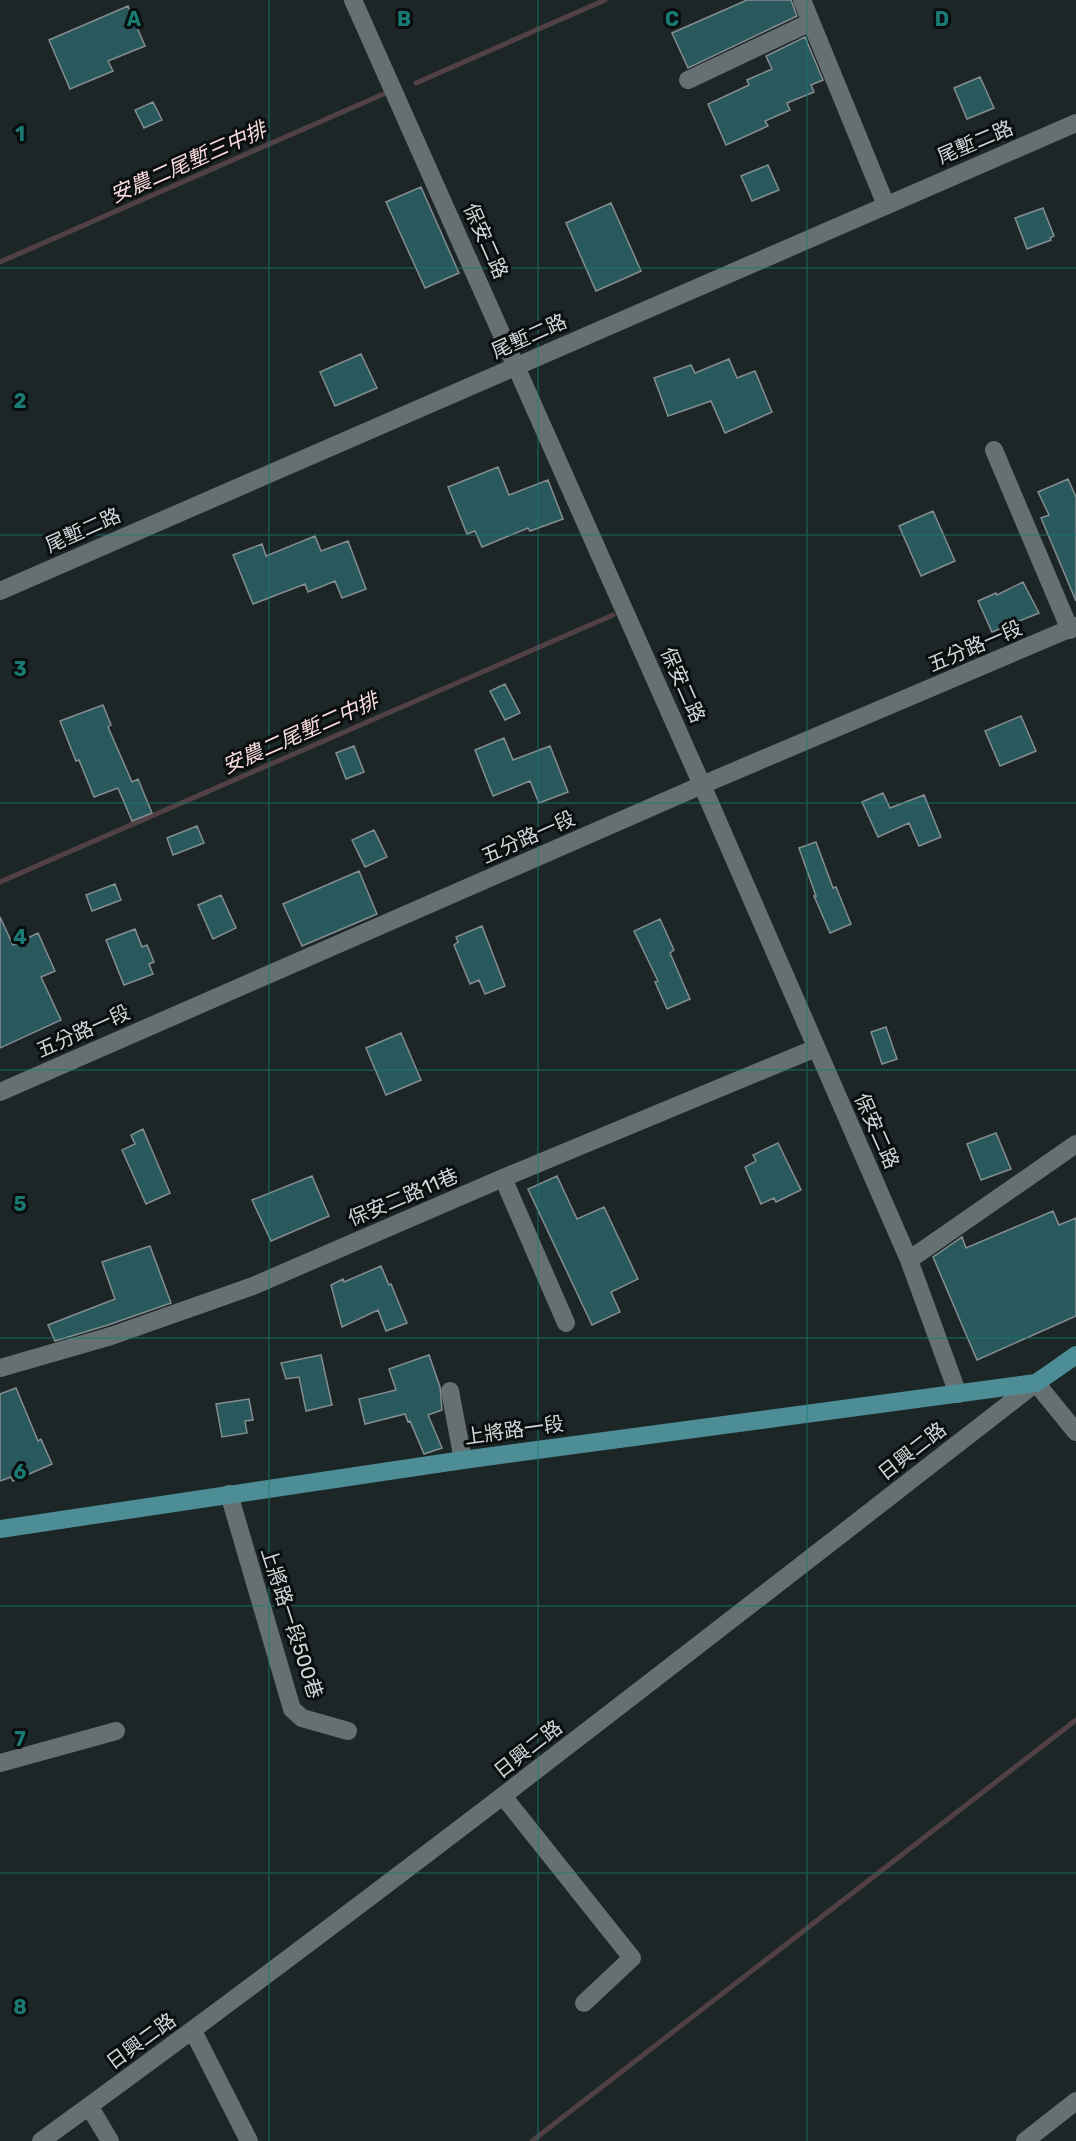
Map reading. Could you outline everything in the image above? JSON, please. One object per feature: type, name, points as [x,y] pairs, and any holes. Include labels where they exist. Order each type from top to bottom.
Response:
[{"type":"main road","points":[[1036,1383],[1076,1355]]},
{"type":"main road","name":"上將路一段","points":[[0,1529],[463,1460],[1036,1383]]},
{"type":"street","name":"保安二路","points":[[354,0],[702,785],[909,1260],[958,1394]]},
{"type":"street","points":[[802,0],[886,205]]},
{"type":"street","points":[[688,80],[811,22]]},
{"type":"street","name":"尾塹二路","points":[[0,591],[1076,123]]},
{"type":"street","points":[[994,450],[1073,628]]},
{"type":"street","name":"五分路一段","points":[[0,1092],[702,785],[1073,628]]},
{"type":"street","name":"保安二路11巷","points":[[0,1368],[111,1336],[254,1286],[503,1178],[816,1048]]},
{"type":"street","points":[[909,1260],[1076,1144]]},
{"type":"street","points":[[503,1178],[566,1323]]},
{"type":"street","points":[[1036,1383],[1076,1431]]},
{"type":"street","name":"日興二路","points":[[41,2141],[193,2031],[503,1796],[1036,1383]]},
{"type":"street","points":[[450,1391],[463,1460]]},
{"type":"street","name":"上將路一段500巷","points":[[229,1494],[292,1709],[302,1718],[348,1731]]},
{"type":"street","points":[[0,1763],[116,1731]]},
{"type":"street","points":[[503,1796],[632,1958],[584,2003]]},
{"type":"street","points":[[193,2031],[249,2141]]},
{"type":"street","points":[[1024,2141],[1076,2102]]},
{"type":"street","points":[[89,2106],[110,2141]]},
{"type":"building","points":[[747,0],[791,0],[797,16],[688,68],[672,33]]},
{"type":"building","points":[[128,6],[145,46],[108,61],[113,71],[70,89],[49,40]]},
{"type":"building","points":[[805,37],[823,80],[811,85],[814,92],[787,103],[790,110],[765,121],[768,126],[726,145],[708,104],[749,85],[747,80],[772,69],[766,56]]},
{"type":"building","points":[[980,77],[994,108],[967,119],[954,88]]},
{"type":"building","points":[[153,102],[162,120],[144,128],[135,110]]},
{"type":"building","points":[[768,165],[779,190],[752,201],[741,176]]},
{"type":"building","points":[[421,187],[459,273],[425,288],[386,202]]},
{"type":"building","points":[[611,203],[641,271],[596,291],[566,223]]},
{"type":"building","points":[[1043,208],[1054,236],[1050,238],[1051,240],[1027,249],[1015,218]]},
{"type":"building","points":[[361,354],[377,388],[335,406],[320,372]]},
{"type":"building","points":[[729,359],[737,378],[755,371],[772,412],[725,433],[711,401],[668,416],[654,378],[691,365],[695,373]]},
{"type":"building","points":[[498,467],[509,495],[548,480],[563,519],[530,531],[528,528],[482,547],[475,531],[467,534],[448,487]]},
{"type":"building","points":[[1068,479],[1076,497],[1076,601],[1041,518],[1049,515],[1038,492]]},
{"type":"building","points":[[933,511],[955,561],[921,576],[899,526]]},
{"type":"building","points":[[315,536],[321,551],[348,541],[366,589],[342,598],[335,581],[308,592],[305,584],[253,604],[233,555],[262,544],[266,556]]},
{"type":"building","points":[[1023,582],[1039,613],[992,632],[978,601],[996,593],[997,595]]},
{"type":"building","points":[[505,684],[520,713],[505,720],[490,691]]},
{"type":"building","points":[[103,705],[111,725],[108,727],[132,782],[138,779],[152,813],[132,821],[118,788],[94,797],[60,721]]},
{"type":"building","points":[[1021,716],[1036,751],[1000,766],[985,731]]},
{"type":"building","points":[[504,738],[513,760],[550,746],[568,792],[539,803],[530,781],[493,796],[475,750]]},
{"type":"building","points":[[354,746],[364,772],[346,779],[336,753]]},
{"type":"building","points":[[883,793],[890,808],[924,795],[941,837],[919,846],[909,823],[878,837],[862,802]]},
{"type":"building","points":[[197,826],[204,843],[173,855],[167,838]]},
{"type":"building","points":[[374,830],[387,857],[365,867],[352,840]]},
{"type":"building","points":[[816,842],[833,888],[836,887],[851,924],[830,933],[814,896],[816,896],[799,848]]},
{"type":"building","points":[[359,871],[377,914],[302,946],[283,904]]},
{"type":"building","points":[[115,884],[121,900],[92,911],[86,895]]},
{"type":"building","points":[[221,895],[236,928],[213,939],[198,905]]},
{"type":"building","points":[[0,917],[13,945],[38,933],[55,971],[41,977],[61,1020],[0,1048]]},
{"type":"building","points":[[660,919],[674,950],[670,953],[690,999],[667,1009],[655,982],[658,981],[634,931]]},
{"type":"building","points":[[482,926],[505,986],[485,994],[479,980],[470,984],[454,945],[458,942],[456,937]]},
{"type":"building","points":[[135,929],[142,947],[147,945],[154,962],[149,964],[153,974],[124,985],[106,940]]},
{"type":"building","points":[[886,1027],[897,1059],[882,1064],[871,1032]]},
{"type":"building","points":[[401,1033],[421,1080],[386,1095],[366,1048]]},
{"type":"building","points":[[143,1129],[170,1193],[146,1204],[122,1150],[135,1144],[131,1135]]},
{"type":"building","points":[[996,1133],[1011,1169],[981,1180],[967,1144]]},
{"type":"building","points":[[778,1143],[801,1190],[776,1202],[774,1198],[761,1204],[745,1167],[756,1161],[753,1155]]},
{"type":"building","points":[[312,1176],[329,1216],[271,1241],[252,1200]]},
{"type":"building","points":[[557,1176],[577,1219],[604,1207],[638,1279],[611,1292],[620,1312],[592,1325],[528,1189]]},
{"type":"building","points":[[1053,1211],[1059,1225],[1076,1218],[1076,1316],[977,1360],[933,1257],[962,1237],[966,1248]]},
{"type":"building","points":[[150,1246],[171,1303],[55,1341],[48,1325],[115,1299],[102,1262]]},
{"type":"building","points":[[381,1266],[407,1323],[386,1331],[378,1310],[342,1327],[331,1285],[343,1279],[344,1282]]},
{"type":"building","points":[[321,1355],[332,1405],[306,1411],[299,1377],[286,1379],[281,1363]]},
{"type":"building","points":[[429,1355],[440,1387],[442,1410],[428,1415],[442,1448],[424,1454],[405,1414],[365,1424],[359,1399],[396,1390],[389,1369]]},
{"type":"building","points":[[16,1388],[38,1441],[41,1439],[52,1464],[13,1481],[11,1477],[0,1481],[0,1394]]},
{"type":"building","points":[[249,1399],[253,1420],[245,1421],[247,1433],[222,1437],[216,1404]]},
{"type":"waterway","points":[[416,83],[605,0]]},
{"type":"waterway","name":"安農二尾塹三中排","points":[[0,262],[388,92]]},
{"type":"waterway","name":"安農二尾塹二中排","points":[[0,882],[613,615]]},
{"type":"waterway","points":[[532,2141],[1076,1720]]}]
